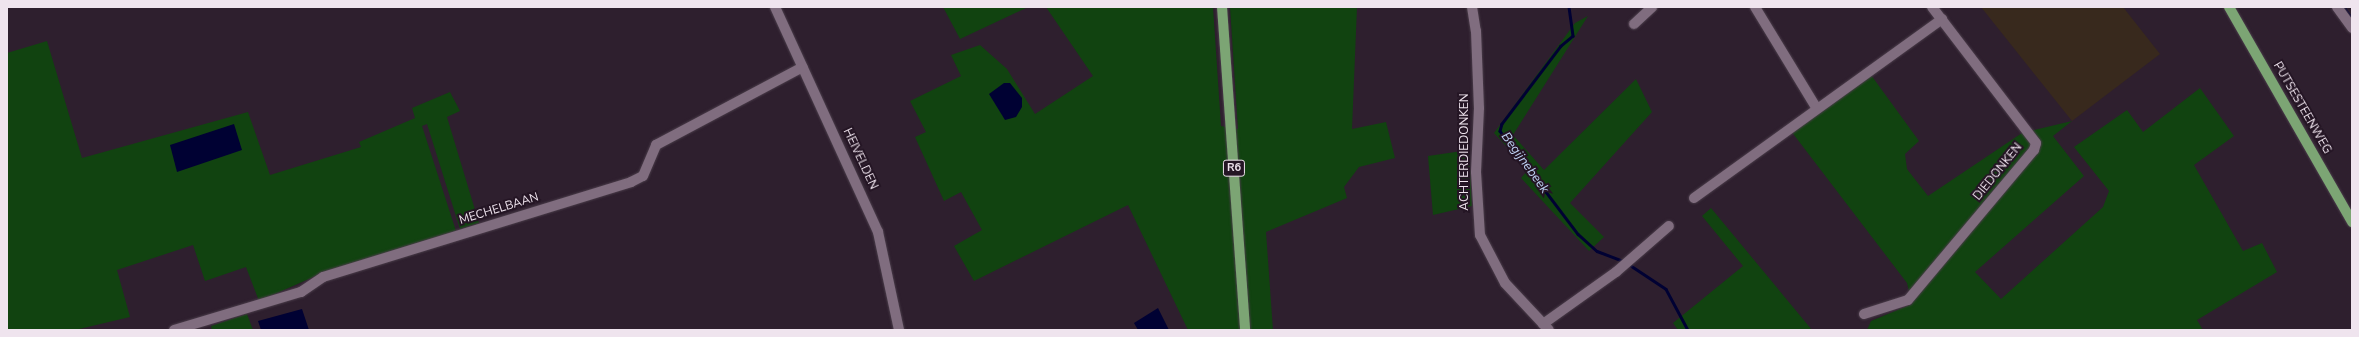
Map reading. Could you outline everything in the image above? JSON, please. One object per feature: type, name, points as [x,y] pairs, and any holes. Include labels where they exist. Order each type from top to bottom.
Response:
[{"type":"main road","name":"R6","points":[[1222,7],[1245,330]]},
{"type":"main road","name":"PUTSESTEENWEG","points":[[2229,7],[2352,222]]},
{"type":"street","name":"HEIVELDEN","points":[[775,7],[878,232],[899,330]]},
{"type":"street","name":"ACHTERDIEDONKEN","points":[[1472,7],[1476,36],[1479,108],[1476,172],[1480,235],[1496,270],[1546,327],[1616,272],[1669,226]]},
{"type":"street","points":[[1634,24],[1652,7]]},
{"type":"street","points":[[1755,7],[1817,108]]},
{"type":"street","name":"DIEDONKEN","points":[[1864,314],[1908,300],[2034,150],[2036,143],[1932,7]]},
{"type":"street","points":[[2337,7],[2352,28]]},
{"type":"street","points":[[1694,198],[1942,19]]},
{"type":"street","name":"MECHELBAAN","points":[[174,330],[301,292],[323,277],[631,182],[643,176],[656,145],[803,67]]},
{"type":"shaded area","points":[[1981,7],[2123,7],[2160,54],[2072,121]]},
{"type":"shaded area","points":[[1004,83],[1010,83],[1022,98],[1022,107],[1016,117],[1005,120],[989,94]]},
{"type":"shaded area","points":[[234,124],[242,150],[177,172],[170,145]]},
{"type":"shaded area","points":[[1158,308],[1169,330],[1138,330],[1134,323]]},
{"type":"shaded area","points":[[302,309],[309,330],[261,330],[258,321]]},
{"type":"green space","points":[[943,7],[1025,7],[1026,8],[960,39]]},
{"type":"green space","points":[[1046,7],[1213,7],[1221,126],[1238,129],[1230,7],[1357,7],[1352,129],[1386,122],[1395,158],[1359,167],[1344,187],[1347,198],[1266,232],[1273,330],[1188,330],[1128,205],[974,281],[954,246],[982,230],[961,192],[944,201],[915,137],[926,132],[910,101],[961,76],[951,55],[980,45],[1007,69],[1035,114],[1093,76]]},
{"type":"green space","points":[[1588,16],[1513,135],[1544,170],[1636,79],[1652,112],[1570,203],[1604,237],[1589,251],[1521,178],[1528,170],[1494,133],[1575,23]]},
{"type":"green space","points":[[47,41],[82,158],[248,112],[270,175],[361,147],[359,142],[415,118],[412,108],[450,92],[460,111],[447,117],[479,223],[460,229],[427,124],[422,126],[456,231],[327,271],[259,301],[246,267],[205,281],[193,245],[117,270],[130,317],[75,330],[7,330],[7,53]]},
{"type":"green space","points":[[1871,75],[1919,141],[1905,154],[1907,169],[1928,196],[2022,133],[2072,121],[2053,136],[2084,176],[1975,272],[2001,299],[2103,207],[2109,191],[2074,147],[2127,110],[2143,132],[2200,88],[2234,136],[2194,165],[2243,251],[2262,243],[2277,272],[2197,320],[2203,330],[1867,330],[1871,321],[1912,304],[1907,283],[1791,131]]},
{"type":"green space","points":[[1469,150],[1472,206],[1433,215],[1428,156]]},
{"type":"green space","points":[[1711,208],[1812,330],[1678,330],[1673,323],[1743,266],[1702,216]]},
{"type":"green space","points":[[247,314],[253,330],[212,330],[211,326]]},
{"type":"waterway","name":"Begijnebeek","points":[[1569,7],[1573,36],[1561,46],[1502,124],[1500,131],[1578,234],[1597,251],[1623,261]]},
{"type":"waterway","points":[[2344,7],[2352,19]]},
{"type":"waterway","name":"Begijnebeek","points":[[1630,265],[1666,289],[1688,330]]}]
